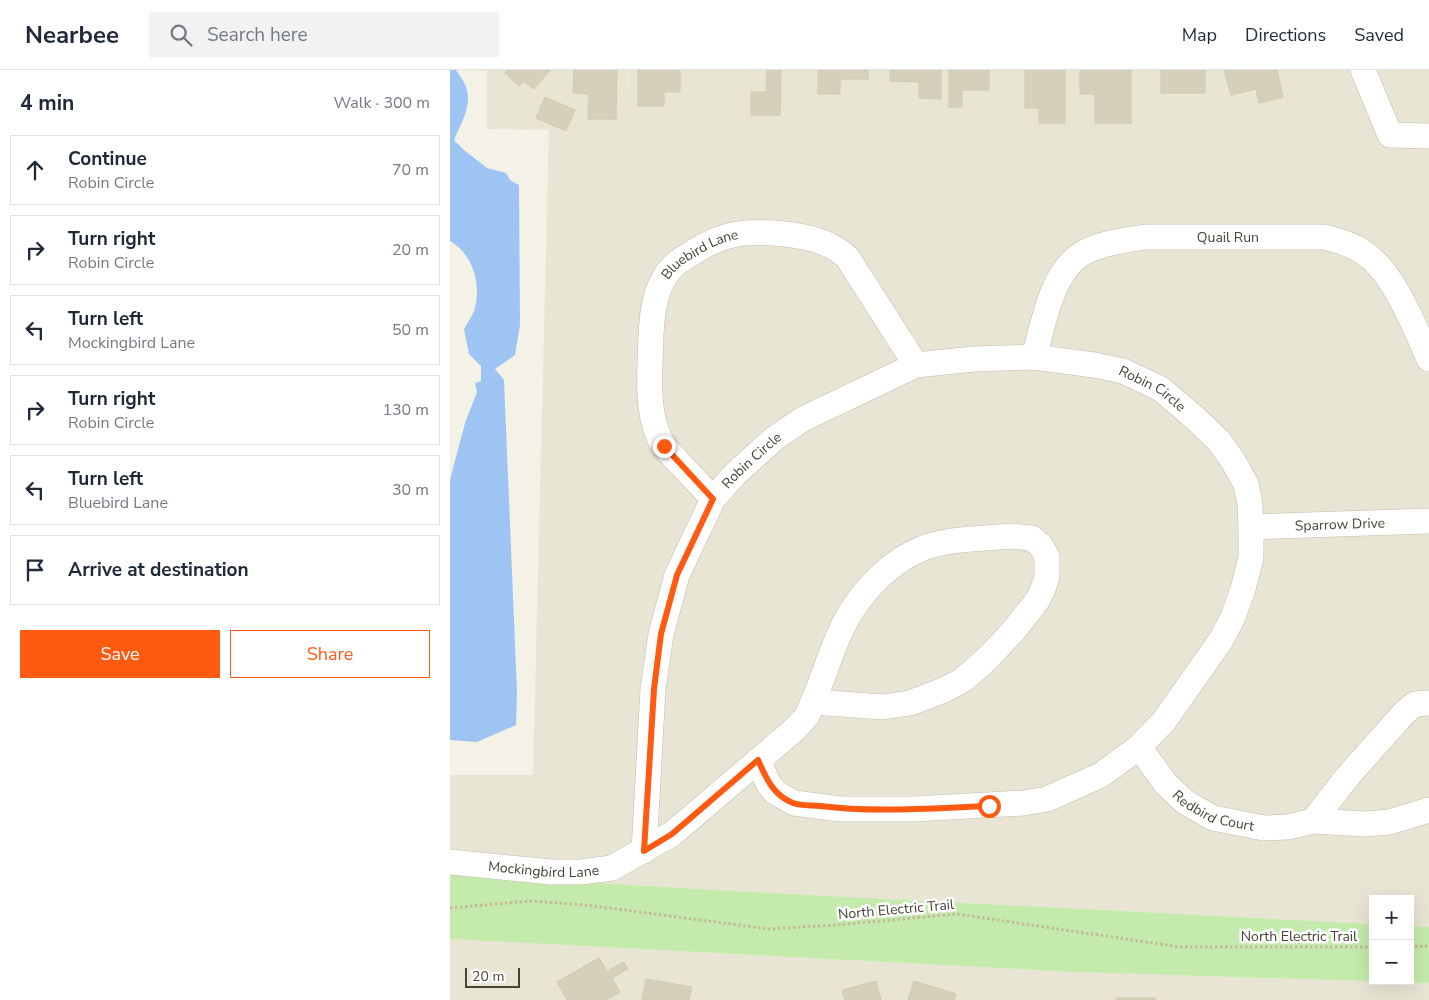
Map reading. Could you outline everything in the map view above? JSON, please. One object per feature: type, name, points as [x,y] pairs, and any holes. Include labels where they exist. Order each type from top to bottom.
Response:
[{"type":"street","points":[[1363,70],[1390,135],[1429,136]]},
{"type":"street","name":"Bluebird Lane","points":[[713,499],[664,446],[656,428],[652,409],[650,384],[654,307],[664,278],[677,262],[710,242],[730,234],[754,232],[786,234],[815,239],[837,248],[847,257],[916,365]]},
{"type":"street","name":"Quail Run","points":[[1034,357],[1058,278],[1070,264],[1085,252],[1117,241],[1145,237],[1324,237],[1341,241],[1363,252],[1376,264],[1395,289],[1414,324],[1429,359]]},
{"type":"street","name":"Robin Circle","points":[[644,851],[654,689],[661,634],[677,575],[713,499],[735,474],[775,438],[803,419],[916,365],[974,359],[1034,357],[1123,371],[1161,389],[1213,435],[1233,462],[1246,484],[1250,504],[1251,527],[1251,558],[1233,617],[1221,640],[1164,721],[1139,747],[1101,775],[1047,799],[1024,804],[914,809],[840,809],[794,804],[775,792],[768,783],[758,760]]},
{"type":"street","name":"Sparrow Drive","points":[[1251,527],[1429,522]]},
{"type":"street","name":"Mockingbird Lane","points":[[450,862],[551,872],[581,872],[612,868],[644,851],[672,834],[794,730],[807,716],[844,623],[862,595],[883,573],[926,547],[944,542],[1010,536],[1032,538],[1041,546],[1047,556],[1047,576],[1037,602],[988,658],[963,680],[944,690],[910,703],[883,707],[813,702]]},
{"type":"street","points":[[1313,821],[1348,776],[1405,712],[1415,704],[1429,703]]},
{"type":"street","name":"Redbird Court","points":[[1139,747],[1166,784],[1185,802],[1214,818],[1264,828],[1288,827],[1313,821],[1365,824],[1389,822],[1429,810]]},
{"type":"path","name":"North Electric Trail","points":[[450,908],[530,901],[586,905],[768,929],[957,914],[1180,947],[1369,947]]},
{"type":"path","points":[[1414,947],[1429,946]]},
{"type":"shaded area","points":[[487,70],[627,70],[628,94],[628,70],[1429,70],[1429,927],[1414,926],[1414,895],[1369,895],[1369,924],[716,890],[450,874],[450,775],[533,775],[549,130],[487,129]]},
{"type":"shaded area","points":[[450,939],[1074,972],[1369,981],[1369,985],[1429,983],[1429,1000],[450,1000]]},
{"type":"green space","points":[[450,874],[716,890],[1369,924],[1369,981],[1074,972],[450,939]]},
{"type":"green space","points":[[1414,926],[1429,927],[1429,983],[1414,983]]},
{"type":"water","points":[[450,70],[456,70],[468,94],[465,115],[454,140],[487,168],[506,173],[510,180],[519,185],[520,325],[515,355],[495,369],[504,380],[517,692],[516,725],[477,742],[450,740],[450,480],[465,423],[477,392],[475,383],[481,381],[481,366],[469,354],[464,329],[473,313],[476,301],[477,291],[474,272],[465,254],[450,241]]},
{"type":"building","points":[[508,70],[550,70],[534,89],[523,81],[519,86],[505,73]]},
{"type":"building","points":[[574,70],[617,70],[616,119],[588,119],[589,94],[573,93]]},
{"type":"building","points":[[638,70],[680,70],[680,92],[664,92],[664,106],[638,106]]},
{"type":"building","points":[[767,70],[781,70],[780,115],[751,115],[751,92],[766,92]]},
{"type":"building","points":[[818,70],[868,70],[868,79],[840,79],[840,94],[818,94]]},
{"type":"building","points":[[890,70],[941,70],[941,99],[919,98],[919,82],[890,81]]},
{"type":"building","points":[[949,70],[989,70],[989,90],[962,90],[962,107],[949,107]]},
{"type":"building","points":[[1025,70],[1065,70],[1065,123],[1039,123],[1039,108],[1025,108]]},
{"type":"building","points":[[1080,70],[1131,70],[1131,123],[1095,123],[1095,94],[1080,94]]},
{"type":"building","points":[[1161,70],[1205,70],[1205,93],[1161,93]]},
{"type":"building","points":[[1224,70],[1277,70],[1283,97],[1259,103],[1256,89],[1231,95]]},
{"type":"building","points":[[545,97],[575,110],[566,131],[536,118]]},
{"type":"building","points":[[599,958],[607,971],[624,962],[628,969],[612,978],[620,992],[606,1000],[567,1000],[557,982]]},
{"type":"building","points":[[646,979],[692,987],[689,1000],[642,1000]]},
{"type":"building","points":[[876,981],[881,1000],[845,1000],[842,990]]},
{"type":"building","points":[[914,981],[956,994],[954,1000],[908,1000]]},
{"type":"building","points":[[1116,998],[1155,998],[1155,1000],[1116,1000]]},
{"type":"route","points":[[664,446],[713,499],[677,575],[661,634],[654,689],[644,851],[672,834],[758,760],[768,783],[775,792],[794,804],[840,809],[989,806]]}]
